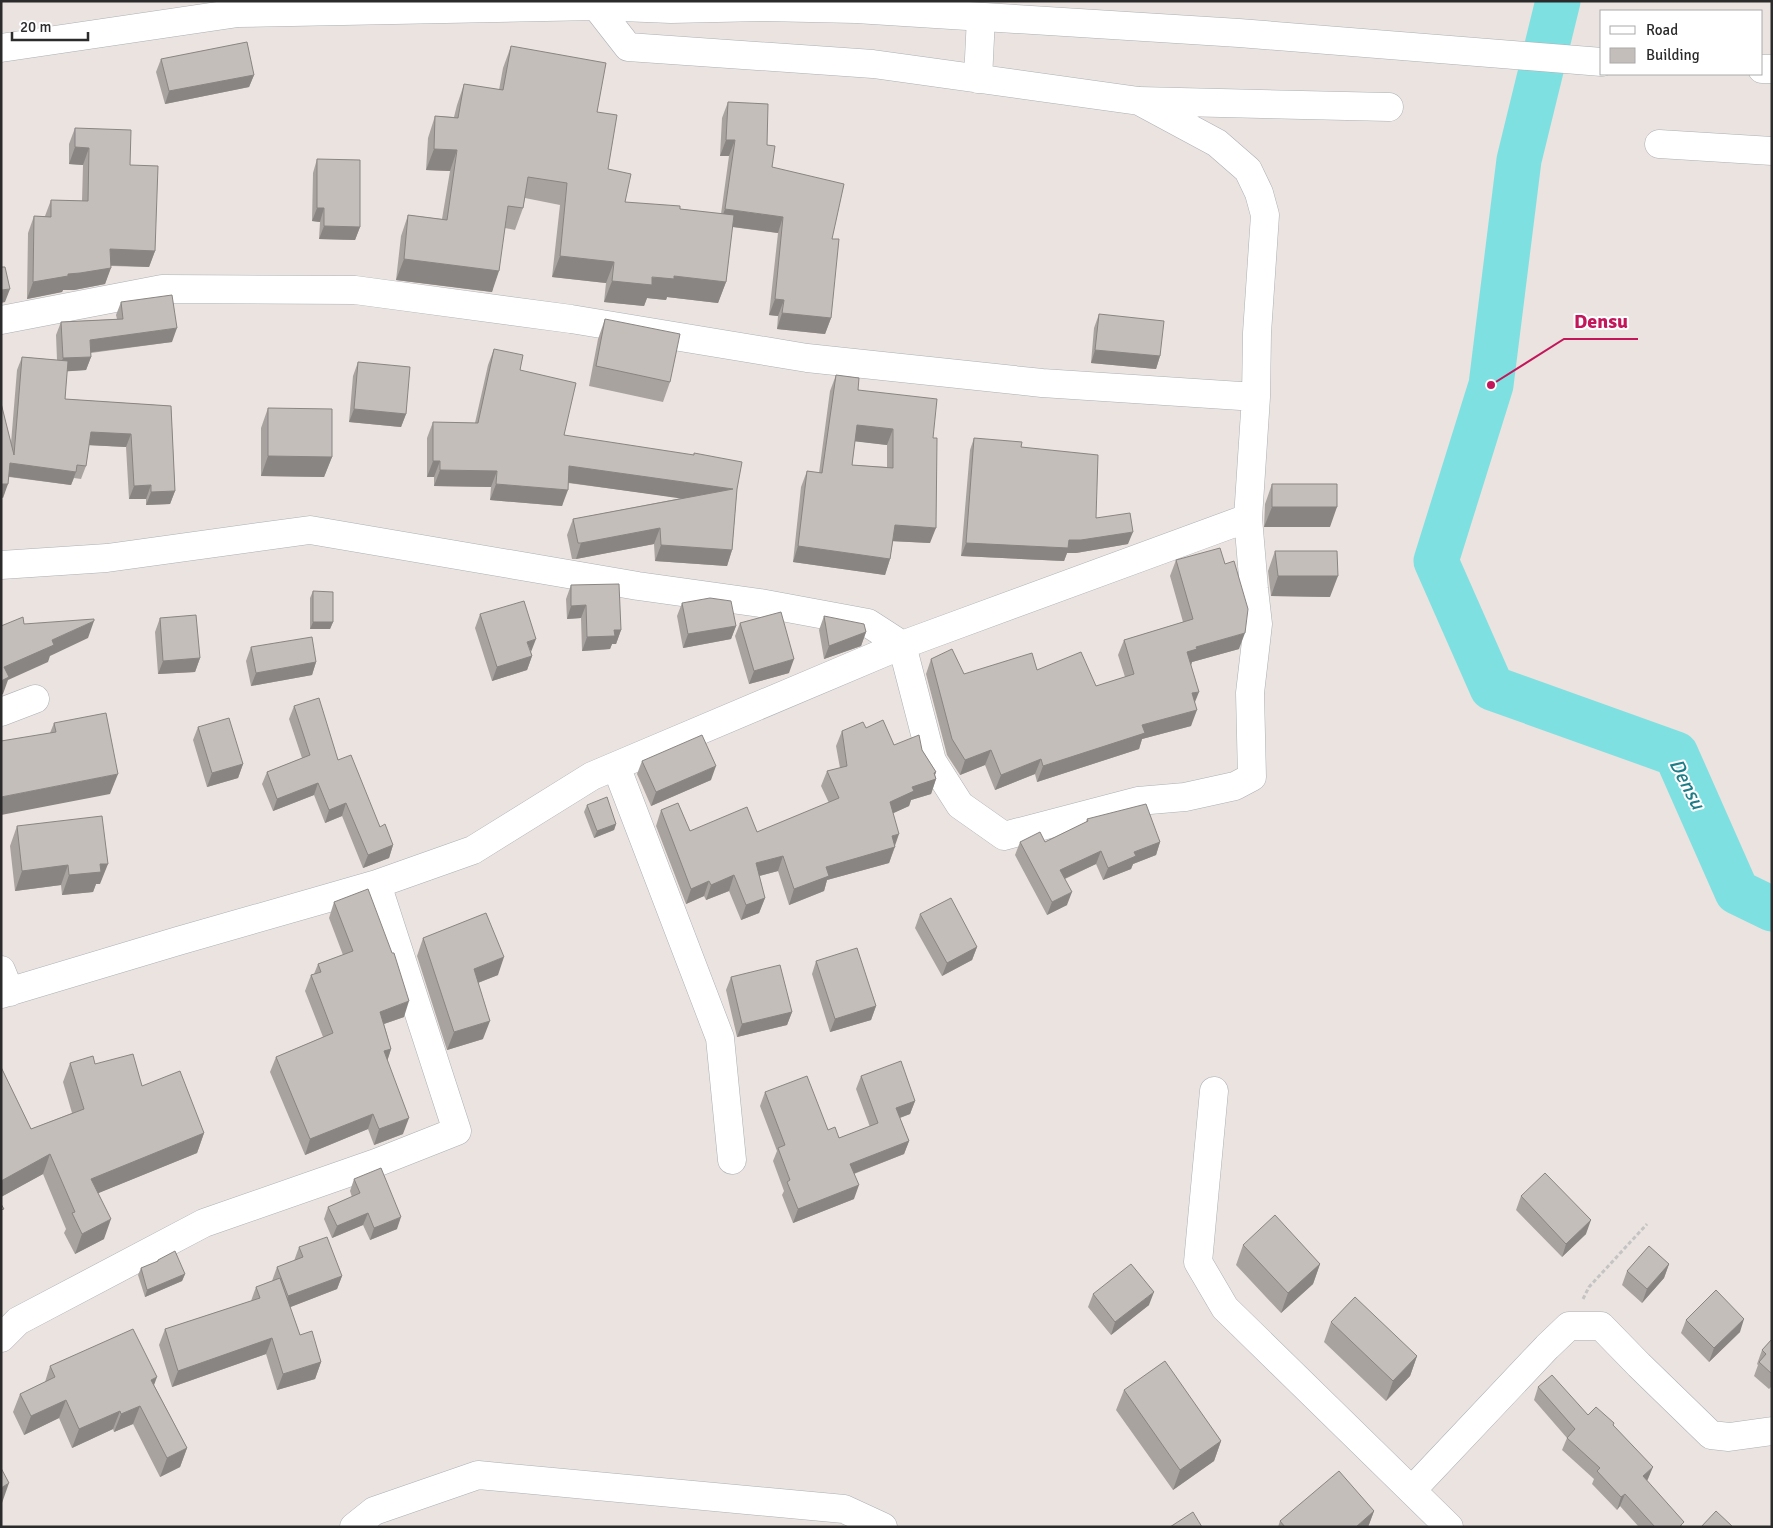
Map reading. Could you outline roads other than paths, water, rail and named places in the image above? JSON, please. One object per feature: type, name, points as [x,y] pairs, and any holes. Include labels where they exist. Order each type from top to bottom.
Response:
[{"type":"street","points":[[596,4],[628,47],[873,64],[1139,101],[1389,107]]},
{"type":"street","points":[[1,48],[238,13],[342,6],[596,4],[671,9],[856,5],[981,17],[1239,33],[1600,62]]},
{"type":"street","points":[[978,79],[981,17]]},
{"type":"street","points":[[1,565],[107,558],[310,530],[628,584],[760,603],[868,623],[902,645],[932,761],[960,805],[1004,836],[1138,801],[1185,797],[1235,786],[1252,777],[1250,693],[1258,624],[1248,518],[1256,397],[1257,333],[1264,215],[1259,193],[1248,170],[1217,143],[1139,101]]},
{"type":"street","points":[[1659,144],[1772,151]]},
{"type":"street","points":[[1,320],[162,289],[355,290],[571,319],[807,358],[1042,383],[1256,397]]},
{"type":"street","points":[[4,985],[178,941],[377,884],[473,850],[592,776],[902,645],[1248,518]]},
{"type":"street","points":[[1,712],[35,698]]},
{"type":"street","points":[[616,766],[720,1038],[732,1160]]},
{"type":"street","points":[[1,1338],[18,1321],[204,1223],[376,1163],[457,1131],[377,884]]},
{"type":"street","points":[[1214,1091],[1198,1262],[1224,1308],[1412,1490],[1445,1525]]},
{"type":"street","points":[[1412,1490],[1569,1326],[1600,1326],[1711,1435],[1729,1437],[1772,1431]]},
{"type":"street","points":[[354,1527],[374,1512],[478,1475],[844,1509],[883,1527]]},
{"type":"waterway","name":"Densu","points":[[1558,1],[1519,160],[1491,385],[1436,561],[1492,688],[1676,754],[1737,892],[1772,909]]},
{"type":"place","name":"Densu","points":[[1491,385]]}]
